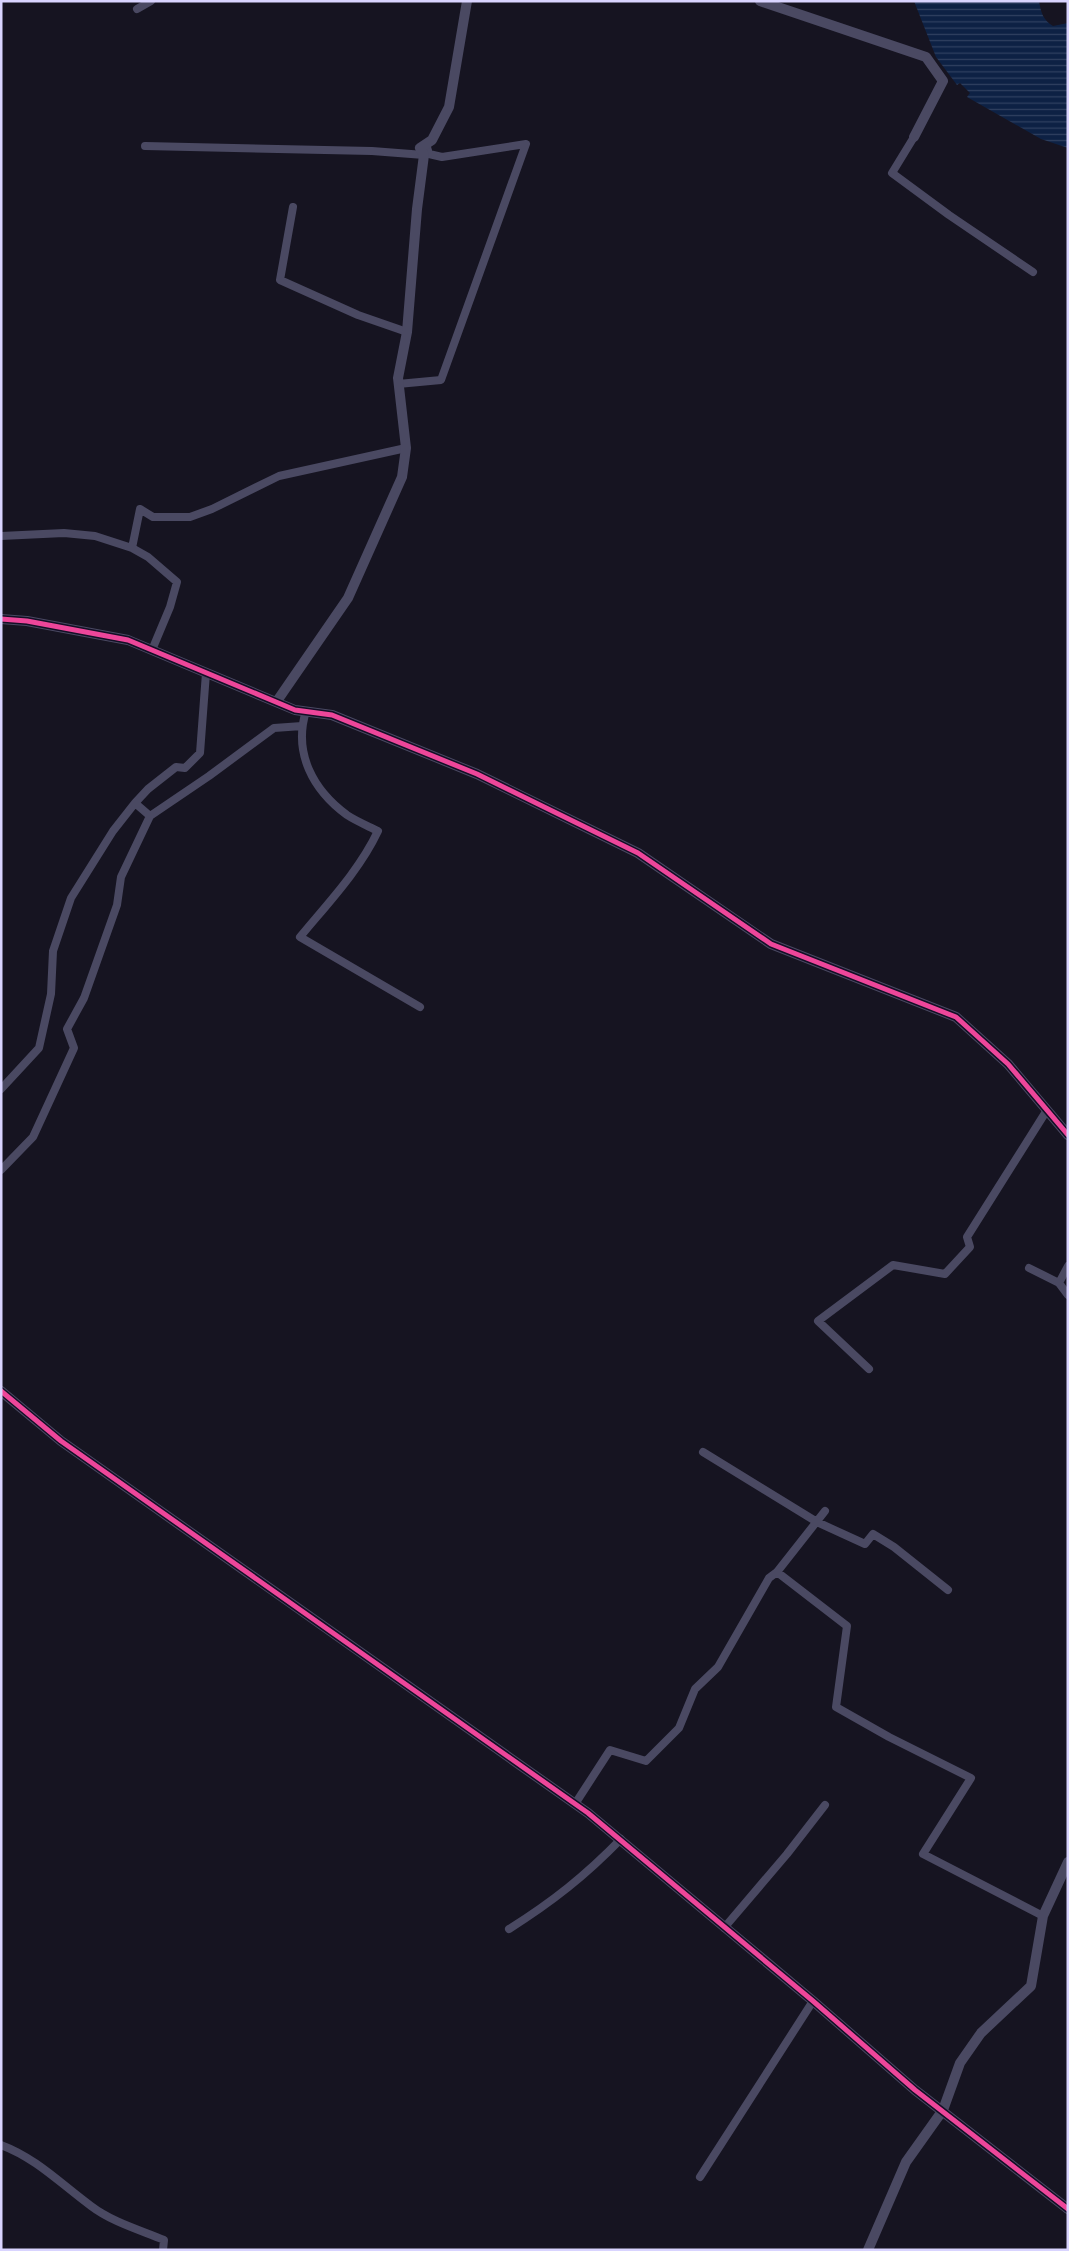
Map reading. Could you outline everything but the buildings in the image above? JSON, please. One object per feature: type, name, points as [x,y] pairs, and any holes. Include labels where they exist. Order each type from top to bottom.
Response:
[{"type":"street","points":[[137,9],[151,1]]},
{"type":"street","points":[[277,700],[348,598],[402,477],[406,448],[398,384],[407,332],[416,209],[425,150],[449,107],[467,1]]},
{"type":"street","points":[[760,1],[926,58],[943,81],[914,137],[892,172],[949,215],[1034,272]]},
{"type":"street","points":[[145,146],[372,151],[425,150],[429,154],[442,157],[526,144],[441,380],[398,384]]},
{"type":"street","points":[[293,207],[280,280],[358,315],[407,332]]},
{"type":"street","points":[[132,548],[140,509],[154,517],[190,517],[212,509],[279,476],[406,448]]},
{"type":"street","points":[[1,536],[64,534],[95,536],[132,548],[148,557],[177,582],[170,607],[152,650]]},
{"type":"street","points":[[1,619],[27,621],[128,640],[277,700],[295,710],[332,715],[477,774],[638,854],[771,944],[956,1017],[1008,1064],[1068,1135]]},
{"type":"street","points":[[1,1089],[39,1048],[51,994],[53,951],[71,898],[113,831],[135,803],[148,789],[169,772],[176,767],[185,768],[200,753],[206,672]]},
{"type":"street","points":[[306,711],[302,726],[305,764],[326,798],[348,816],[378,831],[369,850],[355,870],[300,937],[420,1007]]},
{"type":"street","points":[[1,1170],[33,1137],[74,1048],[67,1029],[84,998],[117,905],[121,877],[150,816],[209,776],[274,728],[302,726]]},
{"type":"street","points":[[135,803],[150,816]]},
{"type":"street","points":[[869,1369],[818,1320],[893,1265],[945,1274],[970,1247],[967,1237],[1047,1110]]},
{"type":"street","points":[[1059,1283],[1068,1266]]},
{"type":"street","points":[[1029,1268],[1059,1283],[1068,1295]]},
{"type":"street","points":[[1,1391],[61,1441],[574,1804],[621,1840],[915,2090],[1068,2209]]},
{"type":"street","points":[[703,1452],[817,1522],[865,1544],[872,1534],[894,1547],[948,1590]]},
{"type":"street","points":[[574,1804],[610,1750],[646,1761],[679,1728],[695,1689],[718,1667],[769,1578],[777,1572],[825,1511]]},
{"type":"street","points":[[777,1572],[847,1626],[836,1707],[889,1737],[971,1778],[922,1854],[1043,1916]]},
{"type":"street","points":[[724,1928],[787,1854],[825,1805]]},
{"type":"street","points":[[509,1929],[550,1903],[594,1867],[621,1840]]},
{"type":"street","points":[[868,2250],[906,2162],[943,2110],[960,2063],[981,2033],[1031,1986],[1043,1916],[1068,1862]]},
{"type":"street","points":[[700,2177],[812,2001]]},
{"type":"street","points":[[1,2145],[16,2150],[45,2169],[91,2206],[110,2218],[164,2240],[163,2250]]},
{"type":"water","points":[[914,1],[1039,1],[1043,16],[1050,24],[1053,26],[1068,23],[1068,148],[1041,139],[967,97],[970,93],[960,83],[957,85],[936,57]]},
{"type":"cycle path","points":[[1,619],[27,621],[128,640],[295,710],[332,715],[477,774],[638,853],[771,944],[956,1017],[1008,1064],[1068,1135]]},
{"type":"cycle path","points":[[1,1391],[61,1441],[588,1813],[813,2001],[915,2090],[1068,2209]]}]
